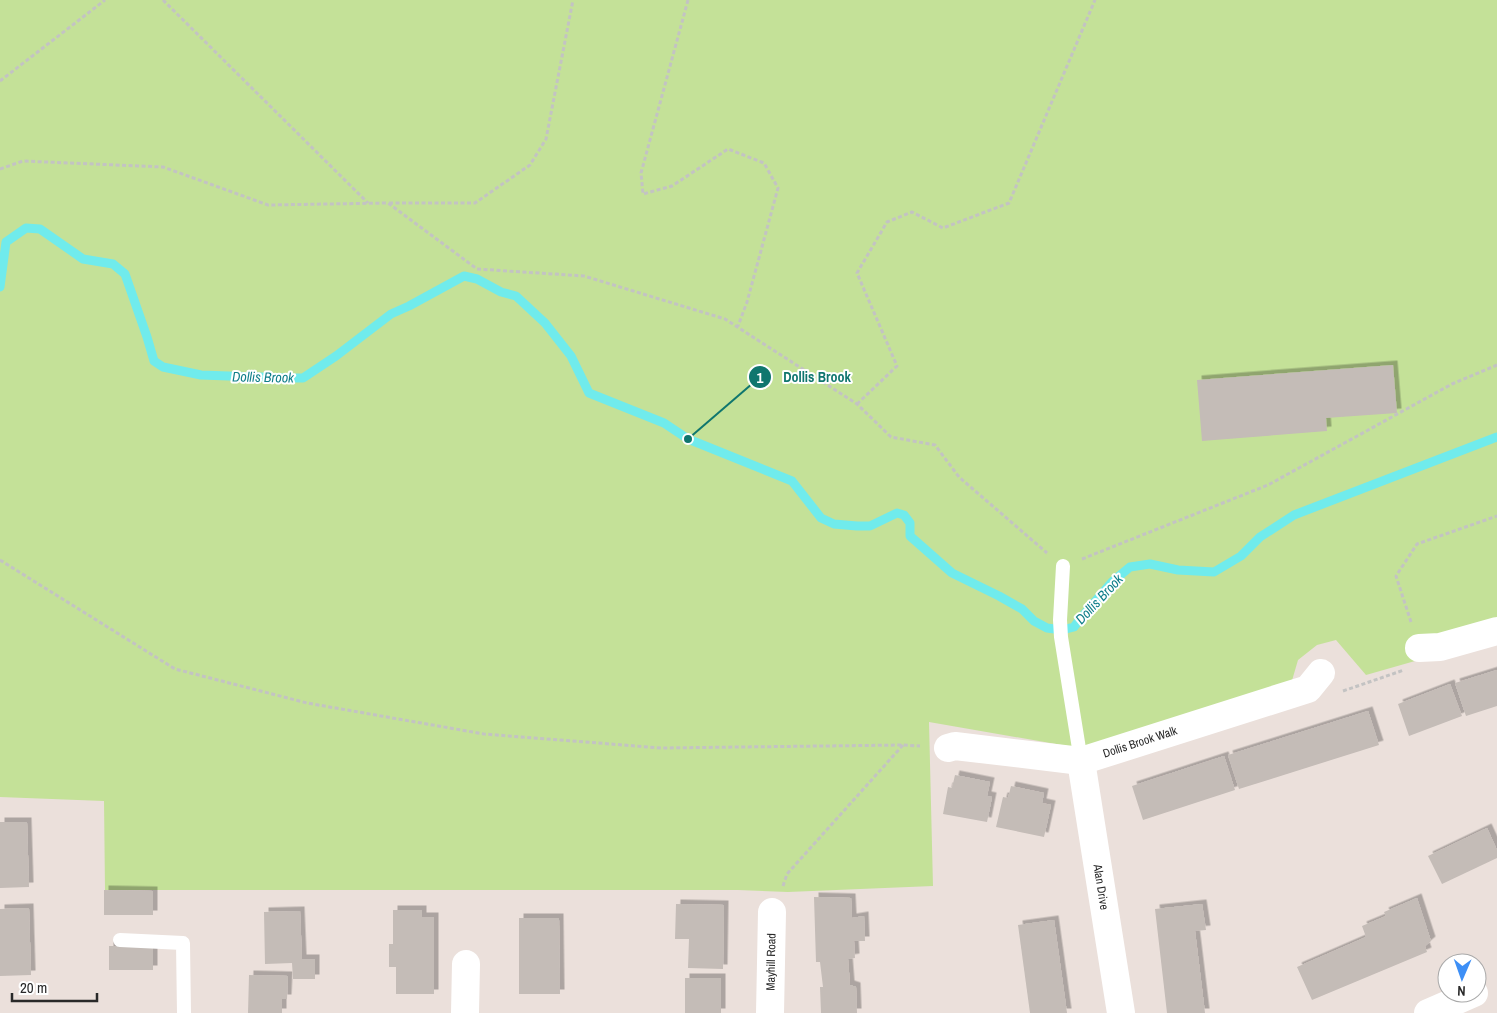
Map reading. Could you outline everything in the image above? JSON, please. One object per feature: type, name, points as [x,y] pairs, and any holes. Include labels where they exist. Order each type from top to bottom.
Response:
[{"type":"street","points":[[1415,658],[1440,647],[1497,631]]},
{"type":"street","name":"Dollis Brook Walk","points":[[948,748],[955,746],[1081,761],[1308,689],[1321,673]]},
{"type":"street","name":"Alan Drive","points":[[1081,761],[1121,1013]]},
{"type":"street","name":"Mayhill Road","points":[[770,1013],[772,912]]},
{"type":"street","points":[[466,964],[466,1013]]},
{"type":"street","points":[[1428,1013],[1451,1003]]},
{"type":"lane","points":[[1063,566],[1061,637],[1081,761]]},
{"type":"lane","points":[[120,940],[183,943],[184,1013]]},
{"type":"path","points":[[0,81],[105,0]]},
{"type":"path","points":[[163,0],[368,203]]},
{"type":"path","points":[[0,169],[23,161],[162,167],[268,205],[475,203],[530,165],[546,139],[573,0]]},
{"type":"path","points":[[688,0],[641,173],[643,194],[672,186],[728,149],[764,163],[778,188],[747,302],[738,326]]},
{"type":"path","points":[[857,404],[897,366],[858,273],[887,222],[912,212],[943,228],[1009,203],[1095,0]]},
{"type":"path","points":[[388,203],[478,269],[584,276],[725,319],[857,404],[891,437],[935,445],[959,477],[1063,566],[1268,485],[1452,384],[1497,365]]},
{"type":"path","points":[[1340,692],[1415,658],[1396,576],[1417,544],[1497,516]]},
{"type":"path","points":[[0,560],[175,669],[307,703],[484,734],[661,748],[903,745],[948,748]]},
{"type":"path","points":[[772,912],[787,874],[903,745]]},
{"type":"green space","points":[[0,0],[1497,0],[1497,619],[1409,646],[1415,661],[1366,675],[1336,640],[1317,645],[1298,660],[1291,684],[1079,748],[929,722],[933,886],[788,892],[738,890],[105,890],[104,801],[0,797]]},
{"type":"building","points":[[1393,365],[1397,413],[1326,418],[1327,431],[1202,441],[1197,380]]},
{"type":"building","points":[[1497,670],[1497,706],[1466,716],[1455,683]]},
{"type":"building","points":[[1450,684],[1462,716],[1409,736],[1398,704]]},
{"type":"building","points":[[1368,711],[1379,745],[1239,789],[1228,755]]},
{"type":"building","points":[[1224,756],[1235,790],[1143,820],[1132,786]]},
{"type":"building","points":[[955,775],[990,782],[987,796],[992,797],[987,822],[943,814],[948,787],[952,788]]},
{"type":"building","points":[[1011,786],[1044,793],[1042,803],[1051,805],[1044,837],[996,827],[1003,797],[1008,798]]},
{"type":"building","points":[[0,822],[27,822],[29,887],[0,888]]},
{"type":"building","points":[[1487,828],[1497,850],[1497,858],[1442,884],[1428,856]]},
{"type":"building","points":[[104,890],[153,891],[153,915],[104,915]]},
{"type":"building","points":[[814,897],[851,898],[852,918],[864,916],[865,941],[854,941],[855,958],[848,959],[850,985],[856,987],[857,1013],[821,1013],[820,987],[823,987],[820,962],[816,962]]},
{"type":"building","points":[[1417,898],[1431,941],[1425,946],[1427,952],[1312,1000],[1297,967],[1366,937],[1362,926],[1386,916],[1384,912]]},
{"type":"building","points":[[676,904],[724,905],[723,969],[688,968],[689,939],[675,939]]},
{"type":"building","points":[[1202,904],[1206,930],[1195,931],[1205,1013],[1167,1013],[1155,909]]},
{"type":"building","points":[[29,908],[31,975],[0,976],[0,909]]},
{"type":"building","points":[[393,910],[422,910],[422,917],[434,917],[434,994],[396,994],[396,967],[389,967],[389,944],[393,944]]},
{"type":"building","points":[[300,911],[302,959],[315,959],[315,979],[293,979],[292,963],[265,964],[264,912]]},
{"type":"building","points":[[519,918],[559,918],[560,994],[519,994]]},
{"type":"building","points":[[1054,920],[1067,1013],[1030,1013],[1018,925]]},
{"type":"building","points":[[109,946],[153,946],[153,970],[109,970]]},
{"type":"building","points":[[249,975],[288,976],[287,999],[282,999],[282,1013],[248,1013]]},
{"type":"building","points":[[685,978],[721,978],[721,1013],[685,1013]]},
{"type":"waterway","name":"Dollis Brook","points":[[0,287],[6,242],[26,228],[40,229],[83,259],[113,264],[125,274],[154,361],[163,367],[201,375],[303,378],[336,356],[391,314],[464,276],[477,279],[501,292],[516,296],[545,323],[571,356],[589,393],[664,423],[688,439],[792,481],[821,518],[834,524],[870,526],[897,513],[904,515],[910,523],[910,536],[952,573],[1022,609],[1034,621],[1047,628],[1062,630],[1074,627],[1112,582],[1130,567],[1150,564],[1178,570],[1214,572],[1241,556],[1260,537],[1294,515],[1497,437]]},
{"type":"place","name":"Dollis Brook","points":[[688,439]]}]
